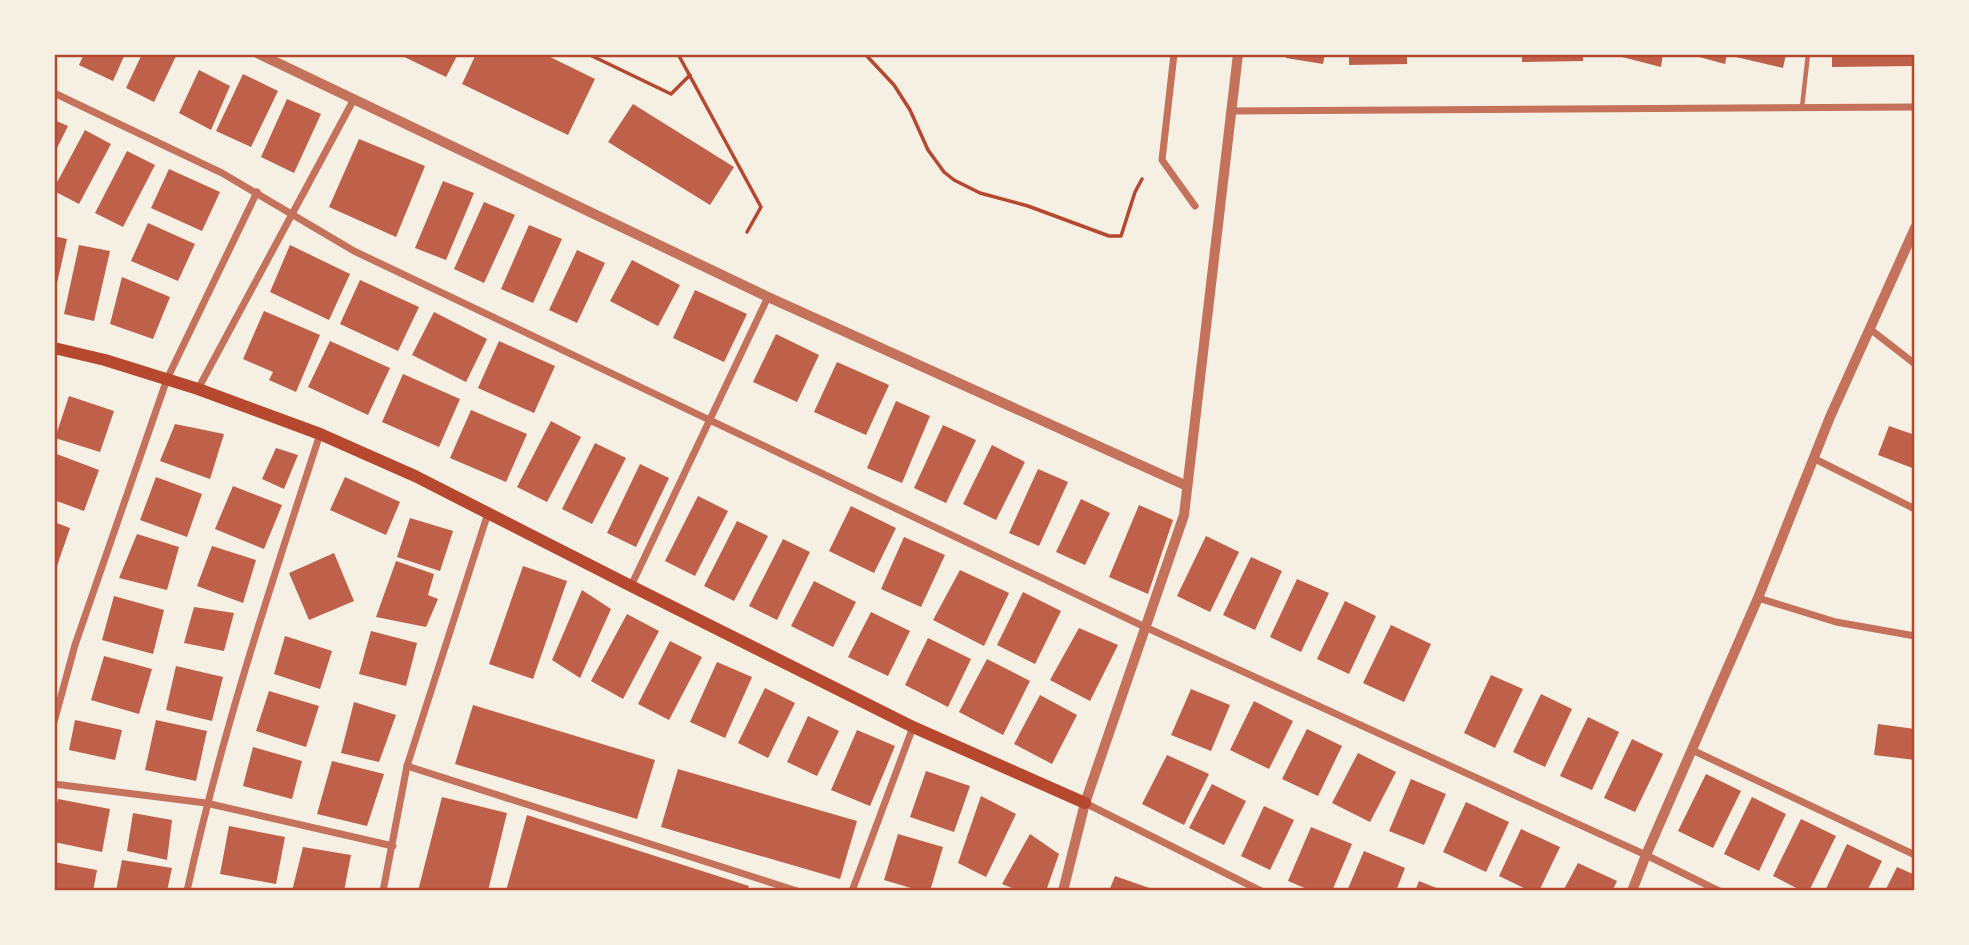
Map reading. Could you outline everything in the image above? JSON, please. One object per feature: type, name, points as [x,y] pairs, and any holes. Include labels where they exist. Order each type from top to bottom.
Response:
[{"type":"main road","points":[[54,348],[198,389],[320,434],[415,475],[913,727],[1086,803]]},
{"type":"street","points":[[259,54],[768,297],[1187,486]]},
{"type":"street","points":[[1174,54],[1161,160],[1195,206]]},
{"type":"street","points":[[1063,891],[1086,803],[1184,515],[1238,54]]},
{"type":"street","points":[[54,93],[222,173],[354,251],[1145,627],[1646,855],[1718,891]]},
{"type":"street","points":[[198,389],[354,99]]},
{"type":"street","points":[[1232,111],[1915,107]]},
{"type":"street","points":[[54,722],[75,645],[167,379],[257,192]]},
{"type":"street","points":[[1632,891],[1758,598],[1813,458],[1915,228]]},
{"type":"street","points":[[631,586],[768,297]]},
{"type":"street","points":[[1870,329],[1915,364]]},
{"type":"street","points":[[187,891],[206,803],[250,652],[320,434]]},
{"type":"street","points":[[1813,458],[1915,509]]},
{"type":"street","points":[[383,891],[407,766],[488,512]]},
{"type":"street","points":[[1758,598],[1836,622],[1915,636]]},
{"type":"street","points":[[852,891],[913,727]]},
{"type":"street","points":[[1692,750],[1915,855]]},
{"type":"street","points":[[407,766],[797,891]]},
{"type":"street","points":[[54,784],[206,803],[393,846]]},
{"type":"street","points":[[1086,803],[1261,891]]},
{"type":"lane","points":[[1802,107],[1808,54]]},
{"type":"path","points":[[588,54],[671,94],[690,75]]},
{"type":"path","points":[[678,54],[761,207],[747,232]]},
{"type":"path","points":[[865,54],[902,96],[944,172],[965,187],[1028,206],[1109,236],[1121,236],[1142,179]]},
{"type":"building","points":[[84,54],[125,54],[113,81],[79,65]]},
{"type":"building","points":[[142,54],[177,54],[154,102],[126,88]]},
{"type":"building","points":[[398,54],[458,54],[446,77]]},
{"type":"building","points":[[476,54],[544,54],[595,79],[568,135],[462,84]]},
{"type":"building","points":[[1286,54],[1325,54],[1323,64],[1286,58]]},
{"type":"building","points":[[1349,54],[1407,54],[1407,64],[1349,65]]},
{"type":"building","points":[[1522,54],[1583,54],[1583,61],[1522,62]]},
{"type":"building","points":[[1610,54],[1663,54],[1661,67]]},
{"type":"building","points":[[1688,54],[1786,54],[1783,68],[1727,55],[1725,64]]},
{"type":"building","points":[[1832,54],[1915,54],[1915,66],[1832,67]]},
{"type":"building","points":[[199,70],[230,86],[211,130],[179,113]]},
{"type":"building","points":[[243,74],[278,91],[251,147],[216,131]]},
{"type":"building","points":[[287,99],[321,114],[294,173],[261,157]]},
{"type":"building","points":[[633,104],[734,167],[710,205],[608,142]]},
{"type":"building","points":[[54,120],[68,126],[54,154]]},
{"type":"building","points":[[85,130],[111,144],[79,204],[54,191],[54,188]]},
{"type":"building","points":[[359,139],[425,166],[396,237],[329,207]]},
{"type":"building","points":[[127,151],[155,165],[123,227],[95,213]]},
{"type":"building","points":[[169,169],[220,192],[202,231],[151,208]]},
{"type":"building","points":[[443,181],[474,193],[446,260],[415,248]]},
{"type":"building","points":[[484,202],[515,215],[484,283],[454,269]]},
{"type":"building","points":[[148,223],[195,244],[178,281],[131,261]]},
{"type":"building","points":[[529,225],[562,239],[533,303],[501,289]]},
{"type":"building","points":[[54,236],[67,239],[55,292],[54,292]]},
{"type":"building","points":[[79,245],[110,251],[94,321],[64,314]]},
{"type":"building","points":[[290,245],[350,274],[329,320],[270,292]]},
{"type":"building","points":[[577,250],[605,263],[577,323],[549,310]]},
{"type":"building","points":[[632,260],[680,285],[658,326],[610,301]]},
{"type":"building","points":[[122,277],[170,297],[153,339],[110,324]]},
{"type":"building","points":[[360,280],[419,307],[398,351],[340,324]]},
{"type":"building","points":[[695,290],[747,314],[724,362],[673,338]]},
{"type":"building","points":[[264,311],[320,335],[296,392],[269,380],[273,372],[243,359]]},
{"type":"building","points":[[434,312],[487,339],[466,382],[412,355]]},
{"type":"building","points":[[776,334],[819,355],[797,402],[753,382]]},
{"type":"building","points":[[330,341],[390,368],[368,415],[308,387]]},
{"type":"building","points":[[499,341],[555,366],[534,413],[478,388]]},
{"type":"building","points":[[837,362],[889,385],[866,435],[814,412]]},
{"type":"building","points":[[403,374],[460,399],[439,447],[382,422]]},
{"type":"building","points":[[69,396],[114,411],[100,452],[55,438]]},
{"type":"building","points":[[896,401],[930,416],[902,483],[867,468]]},
{"type":"building","points":[[471,410],[527,434],[506,482],[450,458]]},
{"type":"building","points":[[551,421],[581,437],[547,502],[517,487]]},
{"type":"building","points":[[175,424],[224,434],[210,479],[160,461]]},
{"type":"building","points":[[943,425],[976,440],[946,503],[914,488]]},
{"type":"building","points":[[1889,426],[1915,435],[1915,469],[1878,455]]},
{"type":"building","points":[[595,443],[626,458],[592,524],[562,509]]},
{"type":"building","points":[[992,445],[1025,462],[996,520],[963,504]]},
{"type":"building","points":[[276,448],[298,455],[284,489],[262,479]]},
{"type":"building","points":[[54,453],[99,470],[84,511],[54,500]]},
{"type":"building","points":[[640,464],[669,478],[636,547],[607,533]]},
{"type":"building","points":[[1038,469],[1068,482],[1039,546],[1009,533]]},
{"type":"building","points":[[156,477],[202,494],[187,537],[140,520]]},
{"type":"building","points":[[345,477],[400,502],[386,535],[330,510]]},
{"type":"building","points":[[233,486],[282,505],[264,549],[215,529]]},
{"type":"building","points":[[698,496],[728,511],[695,576],[665,561]]},
{"type":"building","points":[[1081,499],[1110,513],[1085,565],[1056,552]]},
{"type":"building","points":[[1139,505],[1173,520],[1148,594],[1109,577]]},
{"type":"building","points":[[851,506],[896,528],[874,573],[829,551]]},
{"type":"building","points":[[410,518],[453,531],[440,571],[397,557]]},
{"type":"building","points":[[737,521],[768,536],[734,601],[704,586]]},
{"type":"building","points":[[54,522],[70,528],[55,572],[54,572]]},
{"type":"building","points":[[137,534],[179,547],[167,590],[119,578]]},
{"type":"building","points":[[1206,536],[1239,552],[1210,612],[1177,596]]},
{"type":"building","points":[[904,537],[945,555],[921,607],[881,589]]},
{"type":"building","points":[[783,539],[810,552],[777,620],[749,606]]},
{"type":"building","points":[[212,546],[256,560],[243,603],[197,586]]},
{"type":"building","points":[[334,553],[354,601],[309,620],[289,573]]},
{"type":"building","points":[[1251,557],[1282,571],[1255,630],[1223,615]]},
{"type":"building","points":[[396,561],[434,574],[428,595],[438,599],[426,627],[376,617]]},
{"type":"building","points":[[523,566],[567,581],[533,679],[489,664]]},
{"type":"building","points":[[960,570],[1009,593],[984,646],[933,620]]},
{"type":"building","points":[[1297,579],[1329,593],[1301,652],[1270,637]]},
{"type":"building","points":[[814,581],[856,602],[833,647],[791,626]]},
{"type":"building","points":[[582,590],[611,609],[580,678],[552,660]]},
{"type":"building","points":[[1023,592],[1061,611],[1035,664],[997,645]]},
{"type":"building","points":[[114,596],[164,610],[153,654],[102,640]]},
{"type":"building","points":[[1345,601],[1376,616],[1349,674],[1317,659]]},
{"type":"building","points":[[194,607],[234,613],[224,651],[184,643]]},
{"type":"building","points":[[871,612],[910,631],[888,676],[848,657]]},
{"type":"building","points":[[627,614],[659,631],[623,699],[591,681]]},
{"type":"building","points":[[1391,625],[1431,644],[1404,702],[1363,683]]},
{"type":"building","points":[[1079,628],[1118,645],[1090,701],[1050,680]]},
{"type":"building","points":[[371,631],[417,643],[406,686],[359,674]]},
{"type":"building","points":[[285,636],[332,651],[320,689],[274,674]]},
{"type":"building","points":[[928,638],[971,659],[948,707],[905,685]]},
{"type":"building","points":[[670,641],[702,657],[669,720],[638,704]]},
{"type":"building","points":[[104,656],[152,669],[139,714],[91,700]]},
{"type":"building","points":[[987,659],[1030,681],[1003,735],[959,712]]},
{"type":"building","points":[[717,662],[752,677],[725,738],[690,722]]},
{"type":"building","points":[[176,666],[223,677],[212,721],[166,710]]},
{"type":"building","points":[[1491,675],[1523,689],[1495,748],[1464,733]]},
{"type":"building","points":[[765,688],[795,703],[768,758],[738,743]]},
{"type":"building","points":[[1191,689],[1230,705],[1211,751],[1171,735]]},
{"type":"building","points":[[269,691],[319,706],[306,747],[256,731]]},
{"type":"building","points":[[1541,694],[1572,709],[1545,767],[1513,752]]},
{"type":"building","points":[[1040,695],[1077,715],[1052,764],[1014,744]]},
{"type":"building","points":[[1254,701],[1293,721],[1269,769],[1230,750]]},
{"type":"building","points":[[354,702],[396,715],[379,762],[341,753]]},
{"type":"building","points":[[473,705],[655,760],[637,819],[455,764]]},
{"type":"building","points":[[808,716],[839,731],[817,776],[787,762]]},
{"type":"building","points":[[1588,717],[1619,732],[1592,790],[1560,776]]},
{"type":"building","points":[[75,720],[122,730],[115,760],[69,750]]},
{"type":"building","points":[[156,720],[207,731],[196,781],[145,770]]},
{"type":"building","points":[[1878,724],[1915,729],[1915,760],[1874,755]]},
{"type":"building","points":[[1307,729],[1342,746],[1318,796],[1282,779]]},
{"type":"building","points":[[857,730],[895,746],[870,806],[831,790]]},
{"type":"building","points":[[1632,739],[1663,754],[1635,812],[1604,798]]},
{"type":"building","points":[[253,747],[302,761],[292,799],[243,786]]},
{"type":"building","points":[[1358,753],[1396,772],[1370,822],[1332,803]]},
{"type":"building","points":[[1167,755],[1209,774],[1184,825],[1142,804]]},
{"type":"building","points":[[332,761],[384,774],[367,826],[317,814]]},
{"type":"building","points":[[678,769],[857,821],[840,879],[661,827]]},
{"type":"building","points":[[926,771],[970,786],[954,832],[910,817]]},
{"type":"building","points":[[1706,774],[1741,791],[1713,848],[1678,831]]},
{"type":"building","points":[[1411,779],[1446,794],[1424,845],[1389,831]]},
{"type":"building","points":[[1212,784],[1246,801],[1224,845],[1189,828]]},
{"type":"building","points":[[981,796],[1016,814],[986,877],[958,863]]},
{"type":"building","points":[[442,797],[507,813],[488,891],[418,891]]},
{"type":"building","points":[[1752,797],[1786,814],[1759,871],[1724,854]]},
{"type":"building","points":[[58,799],[110,809],[102,852],[54,842],[54,817]]},
{"type":"building","points":[[1466,802],[1509,822],[1486,872],[1443,852]]},
{"type":"building","points":[[1264,806],[1294,820],[1270,870],[1241,856]]},
{"type":"building","points":[[133,813],[172,820],[167,860],[127,851]]},
{"type":"building","points":[[527,815],[749,886],[747,891],[506,891]]},
{"type":"building","points":[[1801,819],[1836,836],[1809,891],[1802,891],[1773,876]]},
{"type":"building","points":[[229,826],[285,837],[276,884],[220,874]]},
{"type":"building","points":[[1311,827],[1352,844],[1332,891],[1312,891],[1288,881]]},
{"type":"building","points":[[1521,829],[1560,847],[1539,891],[1530,891],[1499,876]]},
{"type":"building","points":[[898,834],[943,847],[930,891],[884,880]]},
{"type":"building","points":[[1030,834],[1059,854],[1046,891],[1019,891],[1002,884]]},
{"type":"building","points":[[1847,844],[1882,861],[1867,891],[1825,891]]},
{"type":"building","points":[[303,847],[351,855],[344,891],[292,891]]},
{"type":"building","points":[[1364,851],[1405,868],[1396,891],[1347,891]]},
{"type":"building","points":[[122,860],[172,868],[167,891],[116,891]]},
{"type":"building","points":[[54,862],[97,870],[93,891],[54,891]]},
{"type":"building","points":[[1578,863],[1617,881],[1612,891],[1563,891]]},
{"type":"building","points":[[1897,867],[1915,875],[1915,891],[1885,891]]},
{"type":"building","points":[[1115,876],[1155,890],[1155,891],[1109,891]]},
{"type":"building","points":[[1419,881],[1444,891],[1415,891]]}]
